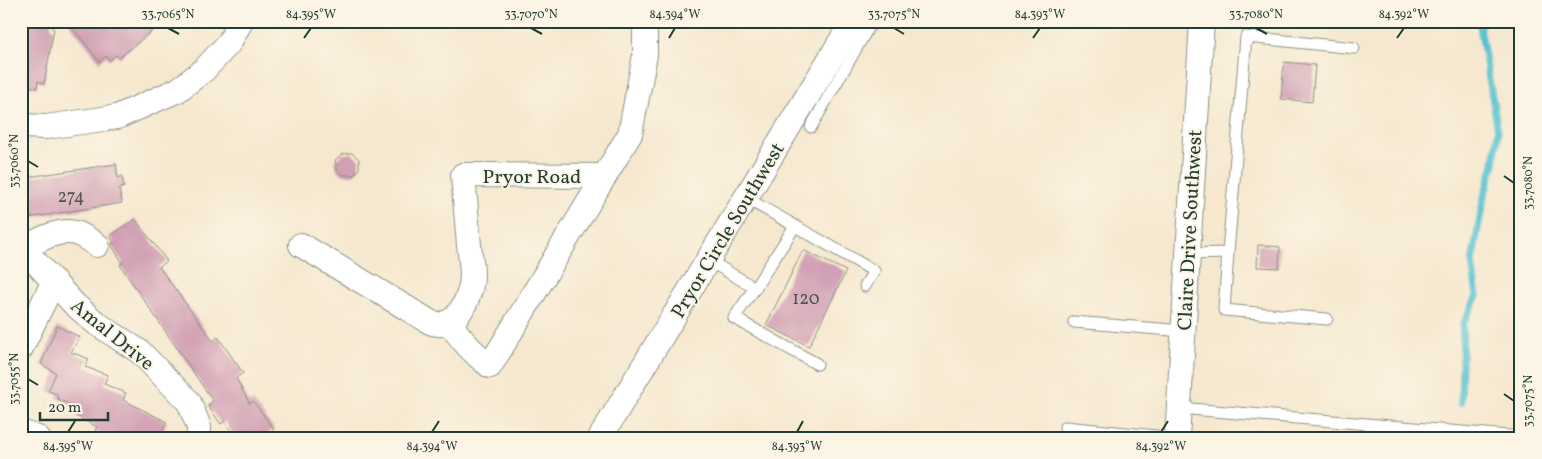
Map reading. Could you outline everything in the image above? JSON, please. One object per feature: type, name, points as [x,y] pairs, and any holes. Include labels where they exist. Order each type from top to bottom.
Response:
[{"type":"street","points":[[21,126],[46,127],[117,117],[178,90],[204,70],[217,57],[229,43],[241,21]]},
{"type":"street","name":"Pryor Road","points":[[605,176],[463,175],[472,277],[467,295],[458,315],[450,323],[460,338],[479,358],[490,366],[605,176],[630,134],[645,55],[645,21]]},
{"type":"street","name":"Pryor Circle Southwest","points":[[600,438],[746,198],[807,125],[853,21]]},
{"type":"street","name":"Claire Drive Southwest","points":[[1177,438],[1202,21]]},
{"type":"street","name":"Amal Drive","points":[[97,245],[76,233],[63,232],[22,247],[74,304],[96,323],[140,352],[188,402],[199,427],[199,438]]},
{"type":"street","points":[[301,245],[430,322],[437,325],[450,323]]},
{"type":"street","name":"Amal Drive","points":[[21,348],[54,281]]},
{"type":"street","points":[[21,432],[38,438]]},
{"type":"lane","points":[[807,125],[872,21]]},
{"type":"lane","points":[[1327,319],[1224,310],[1246,37],[1354,48]]},
{"type":"lane","points":[[746,198],[874,271],[865,286]]},
{"type":"lane","points":[[795,226],[734,318],[817,364]]},
{"type":"lane","points":[[1188,254],[1228,253]]},
{"type":"lane","points":[[708,260],[755,288]]},
{"type":"lane","points":[[1074,322],[1183,331]]},
{"type":"lane","points":[[1179,408],[1521,437]]},
{"type":"lane","points":[[1065,427],[1177,438]]},
{"type":"building","points":[[21,21],[51,22],[51,27],[54,29],[44,84],[38,81],[37,88],[21,84]]},
{"type":"building","points":[[67,21],[164,21],[119,58],[116,55],[110,60],[106,56],[100,62]]},
{"type":"building","points":[[1284,62],[1315,65],[1312,102],[1281,99]]},
{"type":"building","points":[[352,153],[359,159],[359,169],[354,175],[343,175],[337,170],[335,160],[343,154]]},
{"type":"building","points":[[116,164],[118,178],[122,176],[124,187],[119,189],[122,203],[21,219],[21,178]]},
{"type":"building","points":[[135,219],[167,261],[159,267],[213,341],[218,337],[243,373],[236,378],[250,404],[253,401],[274,429],[263,438],[235,438],[225,421],[221,424],[208,406],[213,401],[120,265],[123,263],[111,245],[114,243],[110,236]]},
{"type":"building","points":[[1258,245],[1280,247],[1279,268],[1257,267]]},
{"type":"building","points":[[803,250],[846,271],[809,346],[766,325]]},
{"type":"building","points":[[57,326],[80,337],[71,352],[89,359],[85,367],[108,375],[104,384],[126,393],[123,400],[167,422],[159,438],[108,438],[95,430],[97,427],[75,415],[77,409],[57,398],[57,394],[48,391],[56,373],[41,364]]},
{"type":"waterway","points":[[1461,403],[1463,324],[1477,296],[1472,262],[1484,196],[1494,164],[1498,131],[1479,21]]}]
